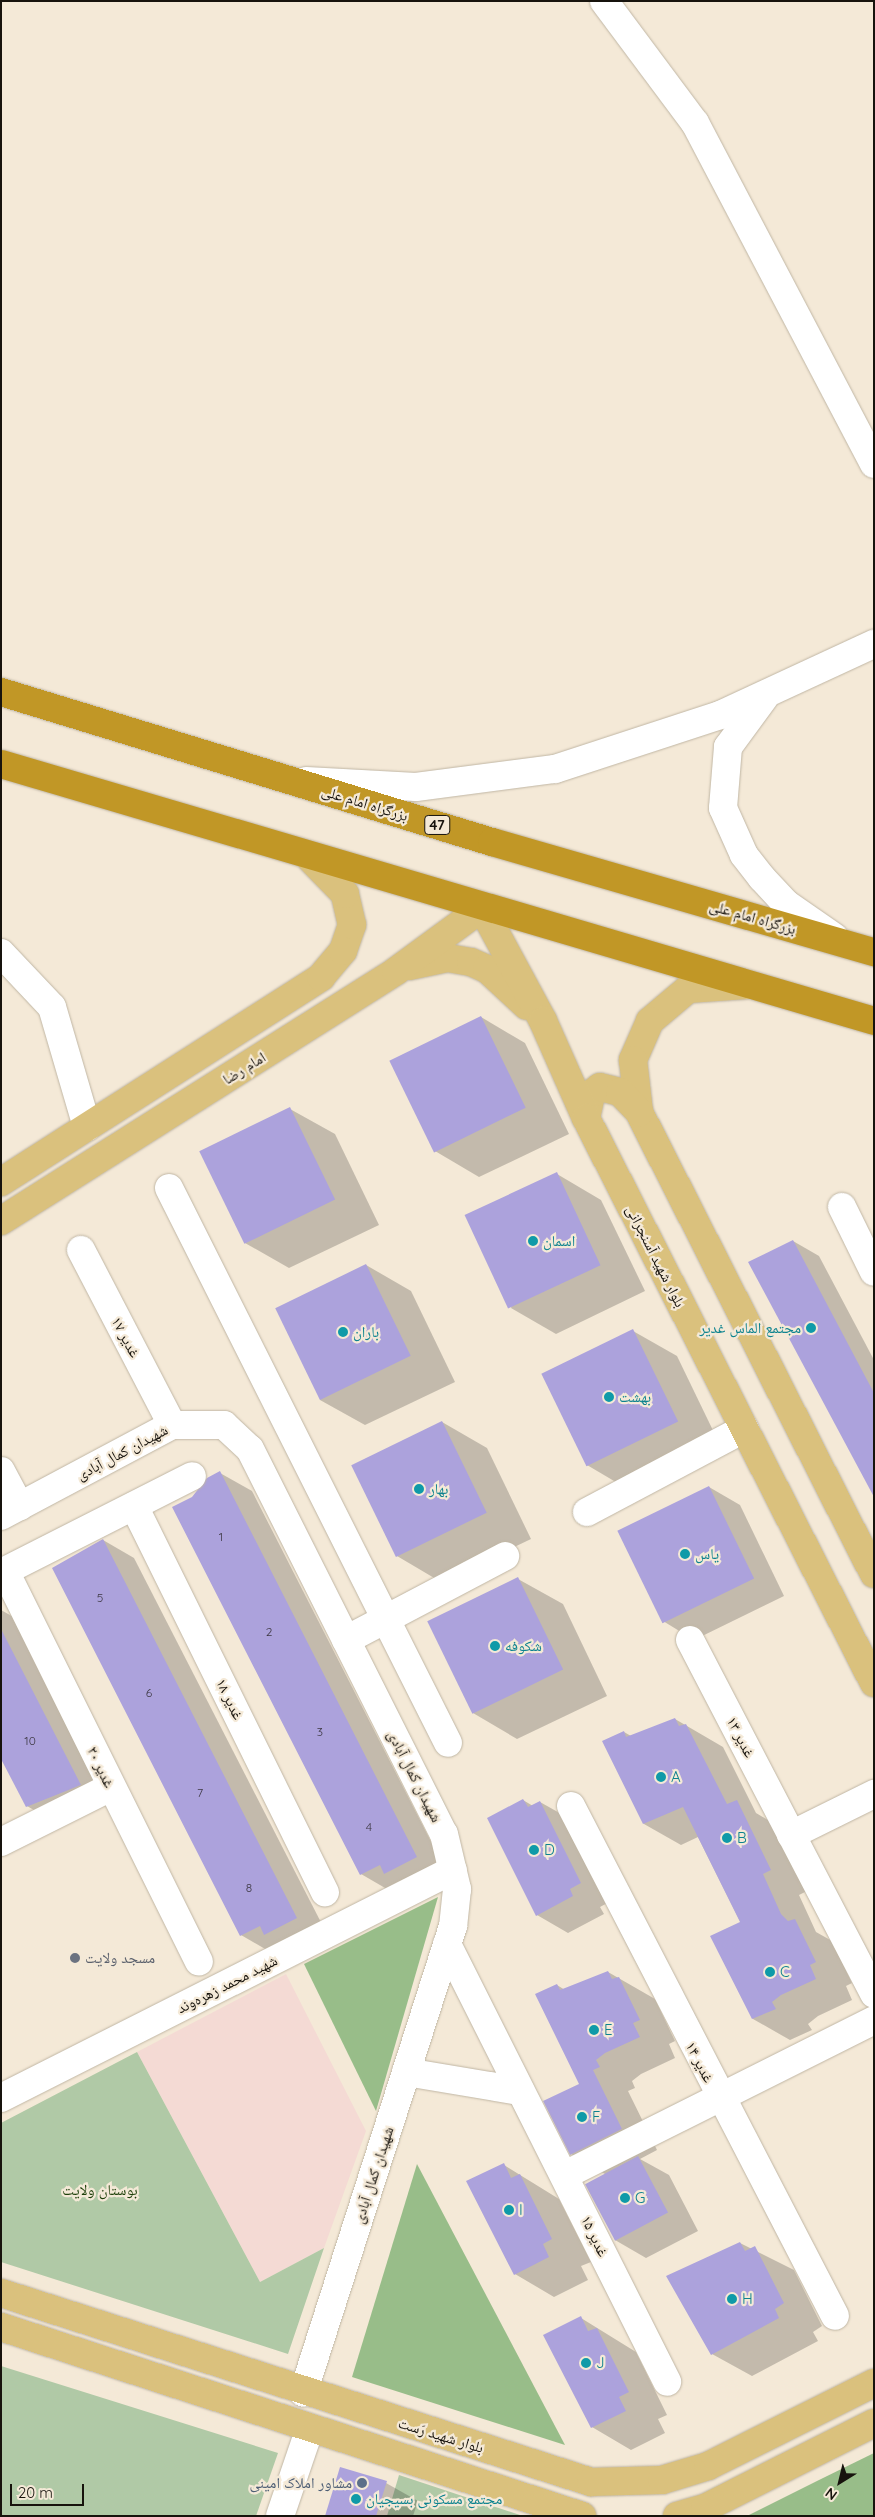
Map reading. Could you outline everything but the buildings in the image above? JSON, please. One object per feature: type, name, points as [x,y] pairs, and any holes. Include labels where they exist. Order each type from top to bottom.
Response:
[{"type":"highway","name":"بزرگراه امام علی","points":[[1,692],[293,781],[874,952]]},
{"type":"highway","points":[[1,764],[310,858],[874,1021]]},
{"type":"main road","points":[[1,1182],[293,998],[321,977],[343,951],[352,925],[345,894],[310,858]]},
{"type":"main road","name":"امام رضا","points":[[1,1221],[396,971],[482,908]]},
{"type":"main road","name":"بلوار شهید آسنجرانی","points":[[482,908],[543,1021],[586,1118],[874,1683]]},
{"type":"main road","points":[[396,971],[435,959],[471,962],[487,969],[543,1021]]},
{"type":"main road","points":[[639,1112],[633,1060],[650,1021],[666,1003],[688,989],[746,985]]},
{"type":"main road","points":[[293,998],[311,1007],[312,1025]]},
{"type":"main road","points":[[586,1118],[590,1094],[600,1087],[620,1092],[639,1112],[874,1574]]},
{"type":"main road","name":"بلوار شهید رَست","points":[[1,2294],[303,2392],[591,2482],[628,2482],[683,2474],[763,2440],[874,2383]]},
{"type":"main road","points":[[1,2326],[582,2516]]},
{"type":"main road","points":[[683,2474],[686,2513],[874,2423]]},
{"type":"street","points":[[604,1],[695,123],[874,464]]},
{"type":"street","points":[[293,781],[416,787],[555,769],[720,716],[874,644]]},
{"type":"street","points":[[770,692],[728,747],[722,778],[728,825],[744,855],[785,903],[844,943]]},
{"type":"street","points":[[1,953],[52,1007],[87,1127]]},
{"type":"street","points":[[169,1188],[388,1617],[448,1743]]},
{"type":"street","points":[[842,1207],[874,1272]]},
{"type":"street","name":"غدیر ۱۷","points":[[81,1250],[172,1425]]},
{"type":"street","name":"شهیدان کمال آبادی","points":[[11,1511],[172,1425],[224,1425],[250,1449],[444,1834],[456,1889],[447,1944],[303,2392]]},
{"type":"street","points":[[588,1512],[744,1429]]},
{"type":"street","points":[[1,1471],[11,1511]]},
{"type":"street","points":[[3,1572],[192,1476]]},
{"type":"street","name":"غدیر ۱۸","points":[[134,1506],[325,1892]]},
{"type":"street","points":[[346,1640],[505,1556]]},
{"type":"street","name":"غدیر ۲۰","points":[[3,1572],[199,1962]]},
{"type":"street","name":"غدیر ۱۳","points":[[690,1640],[874,1994]]},
{"type":"street","points":[[4,1833],[111,1787]]},
{"type":"street","points":[[791,1835],[874,1794]]},
{"type":"street","name":"غدیر ۱۴","points":[[571,1806],[718,2098],[835,2316]]},
{"type":"street","name":"شهید محمد زهره‌وند","points":[[1,2098],[453,1870]]},
{"type":"street","name":"غدیر ۱۵","points":[[447,1944],[520,2091],[565,2175],[667,2382]]},
{"type":"street","points":[[565,2175],[874,2020]]},
{"type":"street","points":[[406,2072],[520,2091]]},
{"type":"street","points":[[280,2516],[310,2428]]},
{"type":"shaded area","points":[[286,1974],[366,2131],[324,2248],[260,2282],[137,2052]]},
{"type":"green space","points":[[438,1897],[376,2111],[304,1964]]},
{"type":"green space","name":"بوستان ولایت","points":[[137,2052],[260,2282],[324,2248],[288,2354],[1,2262],[1,2123]]},
{"type":"green space","points":[[417,2164],[565,2445],[352,2377]]},
{"type":"green space","points":[[1,2366],[278,2453],[256,2516],[1,2516]]},
{"type":"green space","points":[[874,2453],[874,2516],[747,2516],[819,2480]]},
{"type":"green space","points":[[399,2475],[523,2516],[387,2516]]},
{"type":"place","name":"اسمان","points":[[533,1241]]},
{"type":"place","name":"مجتمع الماس غدیر","points":[[811,1328]]},
{"type":"place","name":"باران","points":[[343,1332]]},
{"type":"place","name":"بهشت","points":[[609,1397]]},
{"type":"place","name":"بهار","points":[[419,1489]]},
{"type":"place","name":"یاس","points":[[685,1554]]},
{"type":"place","name":"شکوفه","points":[[495,1646]]},
{"type":"place","name":"A","points":[[661,1777]]},
{"type":"place","name":"B","points":[[727,1838]]},
{"type":"place","name":"D","points":[[534,1850]]},
{"type":"place","name":"مسجد ولایت","points":[[75,1958]]},
{"type":"place","name":"C","points":[[770,1972]]},
{"type":"place","name":"E","points":[[594,2030]]},
{"type":"place","name":"F","points":[[582,2117]]},
{"type":"place","name":"G","points":[[625,2198]]},
{"type":"place","name":"I","points":[[509,2210]]},
{"type":"place","name":"H","points":[[732,2299]]},
{"type":"place","name":"J","points":[[586,2363]]},
{"type":"place","name":"مشاور املاک امینی","points":[[362,2483]]},
{"type":"place","name":"مجتمع مسکونی بسیجیان","points":[[356,2499]]}]
